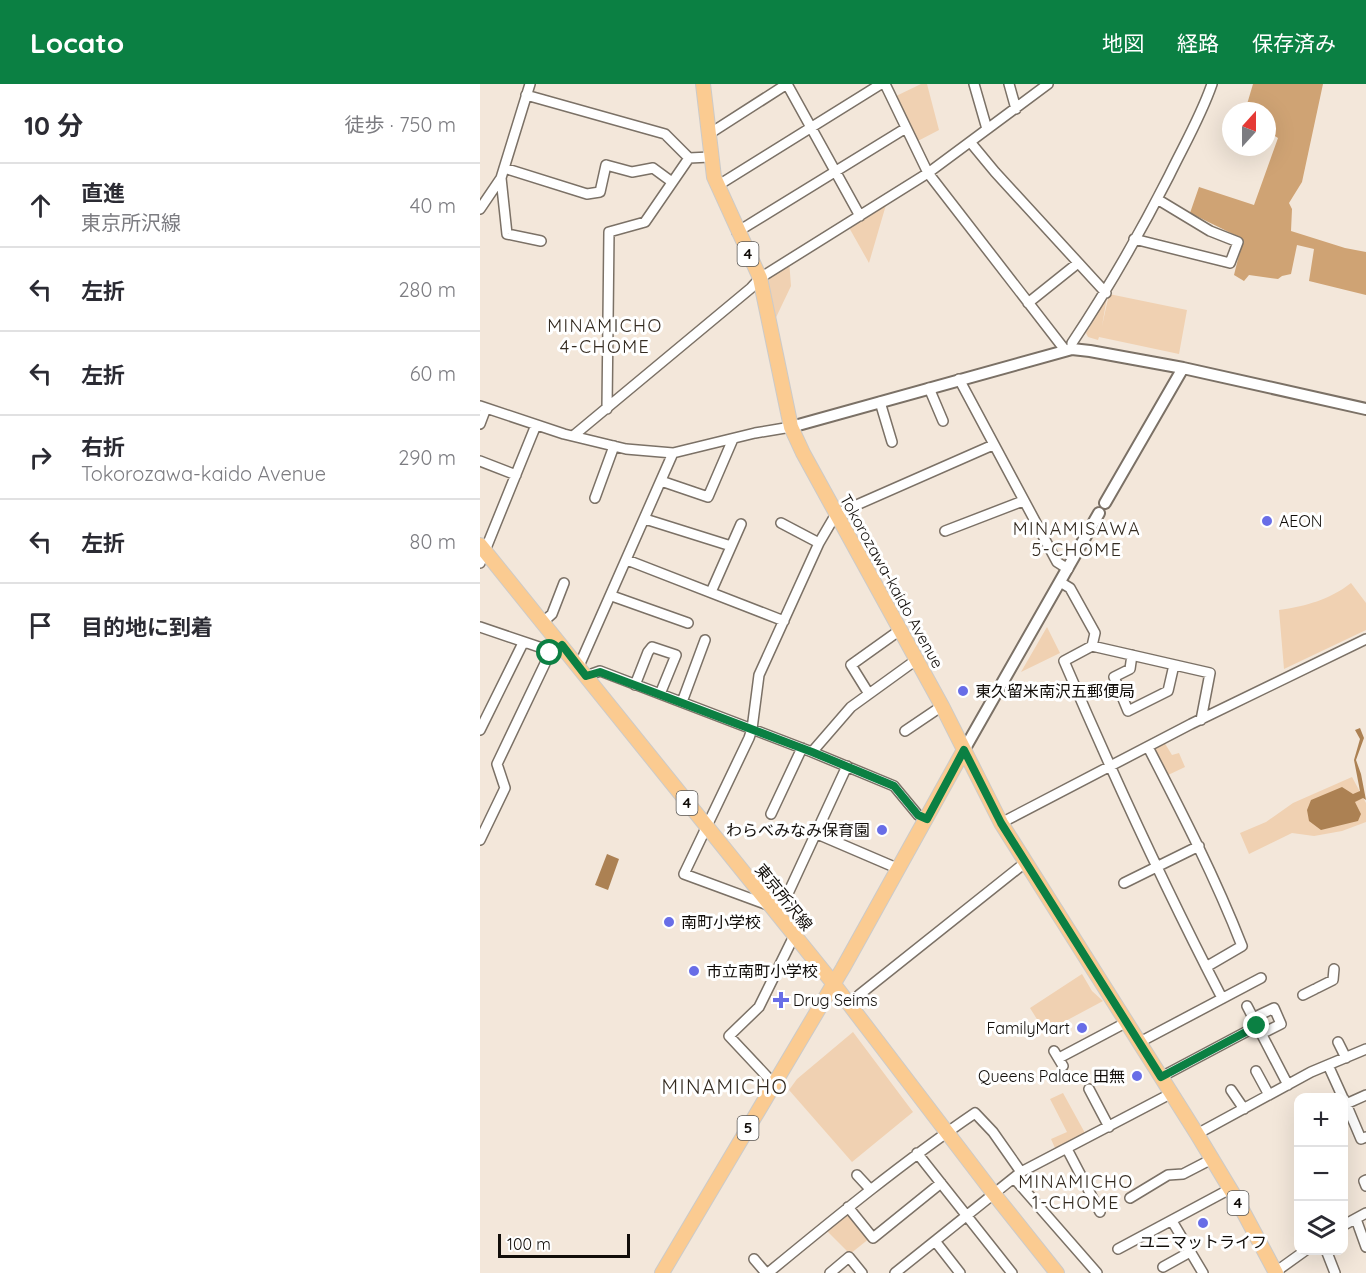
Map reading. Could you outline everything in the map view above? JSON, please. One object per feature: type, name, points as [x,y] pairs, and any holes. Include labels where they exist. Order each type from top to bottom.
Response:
[{"type":"main road","name":"Tokorozawa-kaido Avenue","points":[[704,84],[710,157],[717,186],[760,278],[791,427],[836,514],[942,706],[1001,823],[1197,1134],[1275,1273]]},
{"type":"main road","name":"東京所沢線","points":[[482,553],[543,622],[556,649],[583,671],[833,983],[993,1194],[1058,1273]]},
{"type":"main road","name":"5","points":[[662,1273],[899,869],[964,750]]},
{"type":"street","points":[[480,209],[501,178],[530,84]]},
{"type":"street","points":[[709,134],[787,84],[860,216]]},
{"type":"street","points":[[717,186],[883,84],[928,173],[1028,303],[1069,350]]},
{"type":"street","points":[[974,84],[987,129]]},
{"type":"street","points":[[1009,84],[1016,109]]},
{"type":"street","points":[[573,436],[751,288],[760,278],[928,173],[1048,84]]},
{"type":"street","points":[[1069,350],[1106,293],[1157,199],[1198,121],[1212,84]]},
{"type":"street","points":[[526,95],[665,134],[689,158],[710,157]]},
{"type":"street","points":[[737,232],[906,128]]},
{"type":"street","points":[[971,143],[1106,293]]},
{"type":"street","points":[[607,409],[609,232],[645,222],[689,158]]},
{"type":"street","points":[[504,168],[587,194],[600,192],[606,165],[632,172],[653,168],[672,182]]},
{"type":"street","points":[[501,178],[507,234],[541,241]]},
{"type":"street","points":[[1134,239],[1230,263],[1238,242],[1210,231],[1157,199]]},
{"type":"street","points":[[1028,303],[1078,263]]},
{"type":"street","points":[[480,424],[483,407],[536,425],[614,446],[673,453],[791,427],[1069,350],[1090,351],[1182,368],[1366,409]]},
{"type":"street","points":[[964,750],[1182,368]]},
{"type":"street","points":[[959,379],[1057,562],[1068,568]]},
{"type":"street","points":[[929,388],[943,421]]},
{"type":"street","points":[[880,402],[892,442]]},
{"type":"street","points":[[482,553],[536,425]]},
{"type":"street","points":[[661,482],[708,497],[733,439]]},
{"type":"street","points":[[847,766],[774,911],[684,874],[752,729],[759,675],[819,543],[836,514],[993,445]]},
{"type":"street","points":[[595,498],[614,446]]},
{"type":"street","points":[[673,453],[612,596],[583,671],[600,672],[682,702],[894,786],[918,815],[927,819]]},
{"type":"street","points":[[480,461],[516,475]]},
{"type":"street","points":[[945,531],[1023,501]]},
{"type":"street","points":[[645,519],[731,546]]},
{"type":"street","points":[[711,592],[741,524]]},
{"type":"street","points":[[781,524],[819,543]]},
{"type":"street","points":[[627,560],[784,621]]},
{"type":"street","points":[[1060,582],[1070,588],[1095,633],[1092,646]]},
{"type":"street","points":[[543,622],[552,614],[564,583]]},
{"type":"street","points":[[612,596],[688,623]]},
{"type":"street","points":[[480,627],[523,643],[556,649],[497,764],[505,788],[480,840]]},
{"type":"street","points":[[870,694],[851,665],[900,630]]},
{"type":"street","points":[[1001,823],[1201,720],[1366,639]]},
{"type":"street","points":[[682,702],[705,640]]},
{"type":"street","points":[[480,730],[523,643]]},
{"type":"street","points":[[635,685],[652,646],[676,655],[660,694]]},
{"type":"street","points":[[1201,720],[1210,673],[1092,646],[1064,661],[1109,767],[1222,998]]},
{"type":"street","points":[[1132,656],[1130,669],[1114,677],[1128,711],[1168,691],[1174,665]]},
{"type":"street","points":[[812,752],[851,707],[916,660]]},
{"type":"street","points":[[905,731],[942,706]]},
{"type":"street","points":[[1148,747],[1199,846],[1242,946],[1206,967]]},
{"type":"street","points":[[771,814],[802,748]]},
{"type":"street","points":[[815,833],[899,869]]},
{"type":"street","points":[[1124,883],[1199,846]]},
{"type":"street","points":[[859,995],[1026,862]]},
{"type":"street","points":[[774,1084],[729,1036],[759,1007],[794,936]]},
{"type":"street","points":[[1304,995],[1332,980],[1334,969]]},
{"type":"street","points":[[1140,1042],[1261,978]]},
{"type":"street","points":[[1247,1006],[1288,1085]]},
{"type":"street","points":[[1059,1058],[1127,1022]]},
{"type":"street","points":[[1161,1077],[1235,1032],[1257,1026]]},
{"type":"street","points":[[1338,1042],[1346,1058]]},
{"type":"street","points":[[1197,1134],[1288,1085],[1366,1049]]},
{"type":"street","points":[[1329,1065],[1341,1093]]},
{"type":"street","points":[[1256,1071],[1269,1095]]},
{"type":"street","points":[[1089,1089],[1109,1127]]},
{"type":"street","points":[[1231,1090],[1244,1109]]},
{"type":"street","points":[[895,1273],[1018,1175],[1172,1094]]},
{"type":"street","points":[[1348,1099],[1366,1095]]},
{"type":"street","points":[[1348,1109],[1361,1139],[1366,1137]]},
{"type":"street","points":[[754,1259],[767,1273],[870,1189],[975,1113],[993,1132],[1018,1175],[1097,1273]]},
{"type":"street","points":[[1067,1149],[1100,1212]]},
{"type":"street","points":[[917,1153],[1012,1273]]},
{"type":"street","points":[[1130,1198],[1138,1188],[1168,1175],[1183,1174],[1212,1159]]},
{"type":"street","points":[[857,1175],[870,1189]]},
{"type":"street","points":[[1366,1180],[1364,1181],[1366,1186]]},
{"type":"street","points":[[848,1207],[873,1238],[940,1183]]},
{"type":"street","points":[[1118,1249],[1230,1190]]},
{"type":"street","points":[[1348,1223],[1366,1213]]},
{"type":"street","points":[[1356,1219],[1366,1247]]},
{"type":"street","points":[[1172,1221],[1203,1273]]},
{"type":"street","points":[[934,1241],[960,1273]]},
{"type":"street","points":[[1163,1267],[1190,1252]]},
{"type":"street","points":[[1275,1273],[1300,1255]]},
{"type":"street","points":[[1328,1255],[1335,1273]]},
{"type":"street","points":[[830,1273],[849,1257],[862,1273]]},
{"type":"shaded area","points":[[921,84],[927,84],[939,130],[914,143],[892,98]]},
{"type":"shaded area","points":[[1253,84],[1323,84],[1302,182],[1289,203],[1292,209],[1291,231],[1345,248],[1366,252],[1366,295],[1309,281],[1314,249],[1297,245],[1291,274],[1278,279],[1249,275],[1244,281],[1234,275],[1243,239],[1190,213],[1199,187],[1254,205],[1272,156],[1276,156],[1278,138],[1276,137],[1276,102],[1248,102]]},
{"type":"shaded area","points":[[888,198],[869,263],[847,224]]},
{"type":"shaded area","points":[[789,260],[791,286],[770,330],[760,278]]},
{"type":"shaded area","points":[[1109,294],[1187,310],[1179,354],[1099,337],[1098,340],[1088,337],[1086,333],[1107,297],[1102,326]]},
{"type":"shaded area","points":[[1351,583],[1366,603],[1366,630],[1284,669],[1279,610],[1317,601]]},
{"type":"shaded area","points":[[1047,627],[1060,653],[1021,672]]},
{"type":"shaded area","points":[[1360,728],[1364,738],[1356,760],[1366,800],[1363,798],[1355,802],[1361,814],[1358,821],[1321,830],[1309,821],[1307,810],[1311,800],[1342,787],[1353,794],[1360,791],[1354,760],[1360,739],[1355,730]]},
{"type":"shaded area","points":[[1164,742],[1172,755],[1179,753],[1185,767],[1166,776],[1152,748]]},
{"type":"shaded area","points":[[1352,777],[1366,803],[1366,822],[1342,831],[1314,836],[1292,833],[1249,854],[1240,833],[1266,822],[1293,803]]},
{"type":"shaded area","points":[[607,854],[619,859],[608,890],[595,885]]},
{"type":"shaded area","points":[[1082,974],[1092,991],[1103,1001],[1045,1032],[1030,1008]]},
{"type":"shaded area","points":[[853,1032],[913,1112],[852,1162],[789,1090],[797,1079]]},
{"type":"shaded area","points":[[1063,1093],[1085,1133],[1055,1148],[1051,1139],[1067,1132],[1050,1099]]},
{"type":"shaded area","points":[[848,1211],[870,1238],[850,1254],[825,1229]]},
{"type":"place","name":"AEON","points":[[1267,521]]},
{"type":"place","name":"東久留米南沢五郵便局","points":[[963,691]]},
{"type":"place","name":"わらべみなみ保育園","points":[[882,830]]},
{"type":"place","name":"南町小学校","points":[[669,922]]},
{"type":"place","name":"市立南町小学校","points":[[694,971]]},
{"type":"place","name":"Drug Seims","points":[[781,1000]]},
{"type":"place","name":"FamilyMart","points":[[1082,1028]]},
{"type":"place","name":"Queens Palace 田無","points":[[1137,1076]]},
{"type":"place","name":"ユニマットライフ","points":[[1203,1223]]},
{"type":"district","name":"MINAMICHO 4-CHOME","points":[[605,336]]},
{"type":"district","name":"MINAMISAWA 5-CHOME","points":[[1077,539]]},
{"type":"district","name":"MINAMICHO","points":[[725,1087]]},
{"type":"district","name":"MINAMICHO 1-CHOME","points":[[1076,1192]]},
{"type":"route","points":[[550,653],[562,645],[586,676],[600,672],[812,752],[894,786],[918,815],[927,819],[964,750],[1001,823],[1161,1077],[1257,1026]]}]
